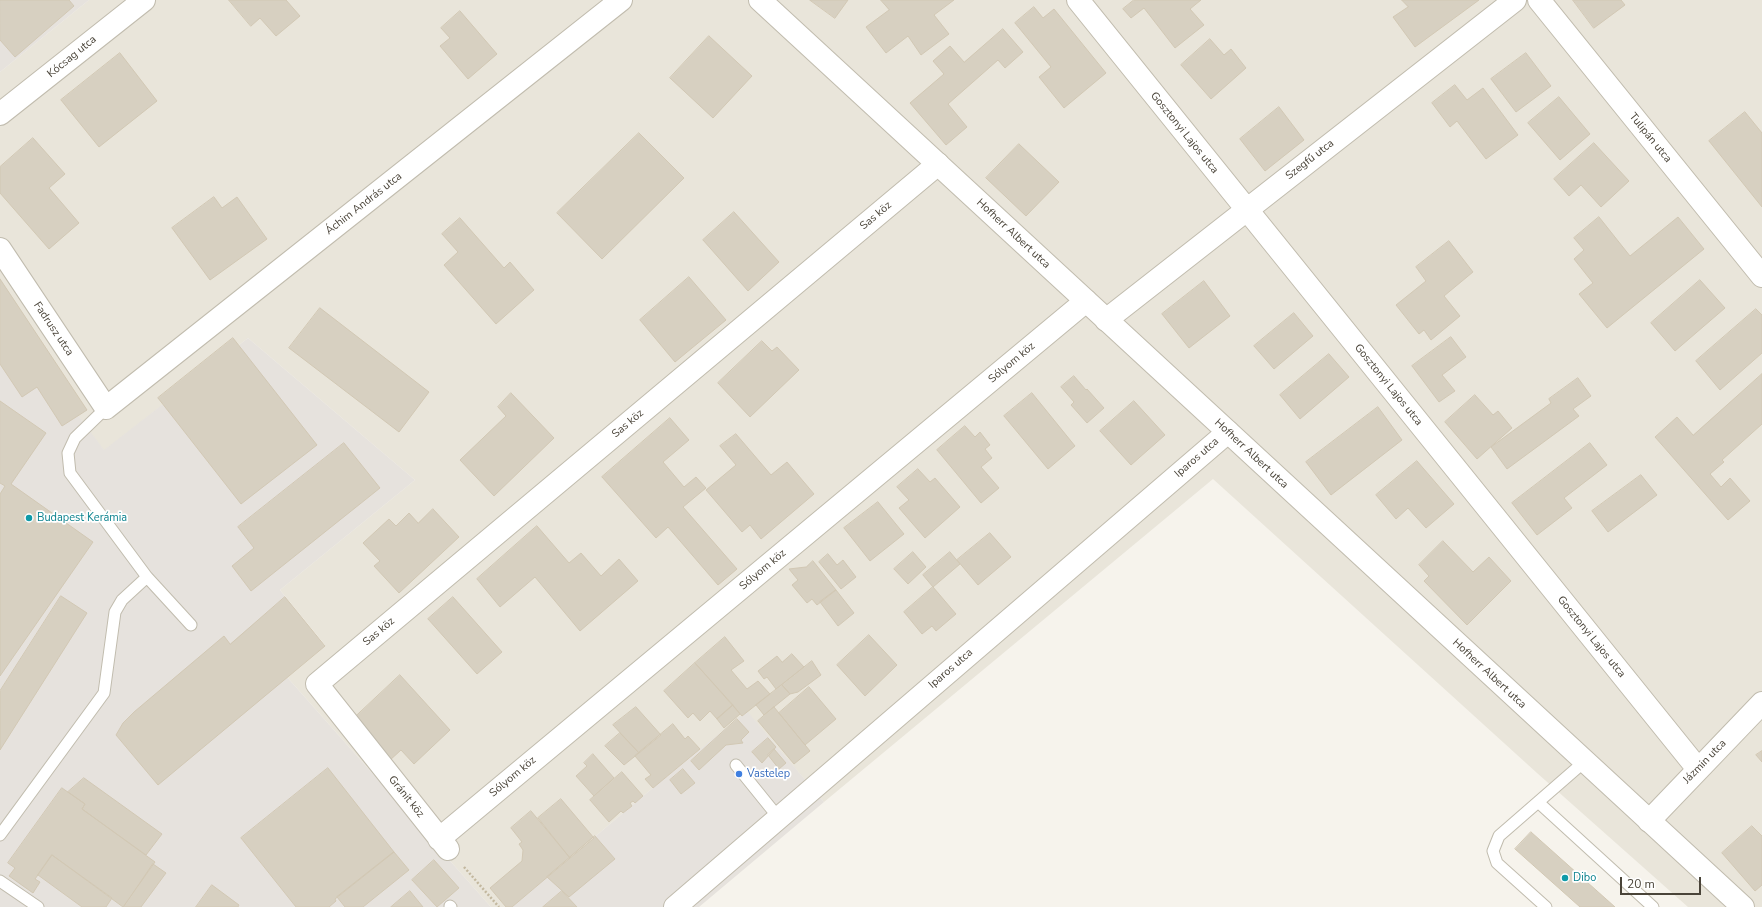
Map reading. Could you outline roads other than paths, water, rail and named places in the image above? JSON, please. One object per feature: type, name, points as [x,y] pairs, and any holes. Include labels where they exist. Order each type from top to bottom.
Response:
[{"type":"street","name":"Kócsag utca","points":[[0,114],[144,0]]},
{"type":"street","name":"Áchim András utca","points":[[106,408],[621,0]]},
{"type":"street","name":"Hofherr Albert utca","points":[[760,0],[1742,907]]},
{"type":"street","name":"Gosztonyi Lajos utca","points":[[1078,0],[1698,769]]},
{"type":"street","name":"Szegfű utca","points":[[1106,320],[1515,0]]},
{"type":"street","name":"Tulipán utca","points":[[1538,0],[1762,276]]},
{"type":"street","name":"Sas köz","points":[[317,684],[938,164]]},
{"type":"street","name":"Fadrusz utca","points":[[0,249],[106,408]]},
{"type":"street","name":"Sólyom köz","points":[[444,844],[1086,301]]},
{"type":"street","name":"Iparos utca","points":[[675,907],[1228,432]]},
{"type":"street","name":"Gránit köz","points":[[317,684],[444,844]]},
{"type":"street","name":"Jázmin utca","points":[[1649,820],[1762,703]]},
{"type":"lane","points":[[106,408],[75,438],[68,453],[70,473],[147,577],[191,625]]},
{"type":"lane","points":[[0,834],[104,693],[115,612],[122,600],[147,577]]},
{"type":"lane","points":[[1546,907],[1497,864],[1493,851],[1499,836],[1584,762]]},
{"type":"lane","points":[[736,765],[778,817]]},
{"type":"lane","points":[[1538,802],[1653,907]]},
{"type":"lane","points":[[0,881],[38,907]]},
{"type":"place","name":"Budapest Kerámia","points":[[29,518]]},
{"type":"place","name":"Vastelep","points":[[739,774]]},
{"type":"place","name":"Dibo","points":[[1565,878]]}]
